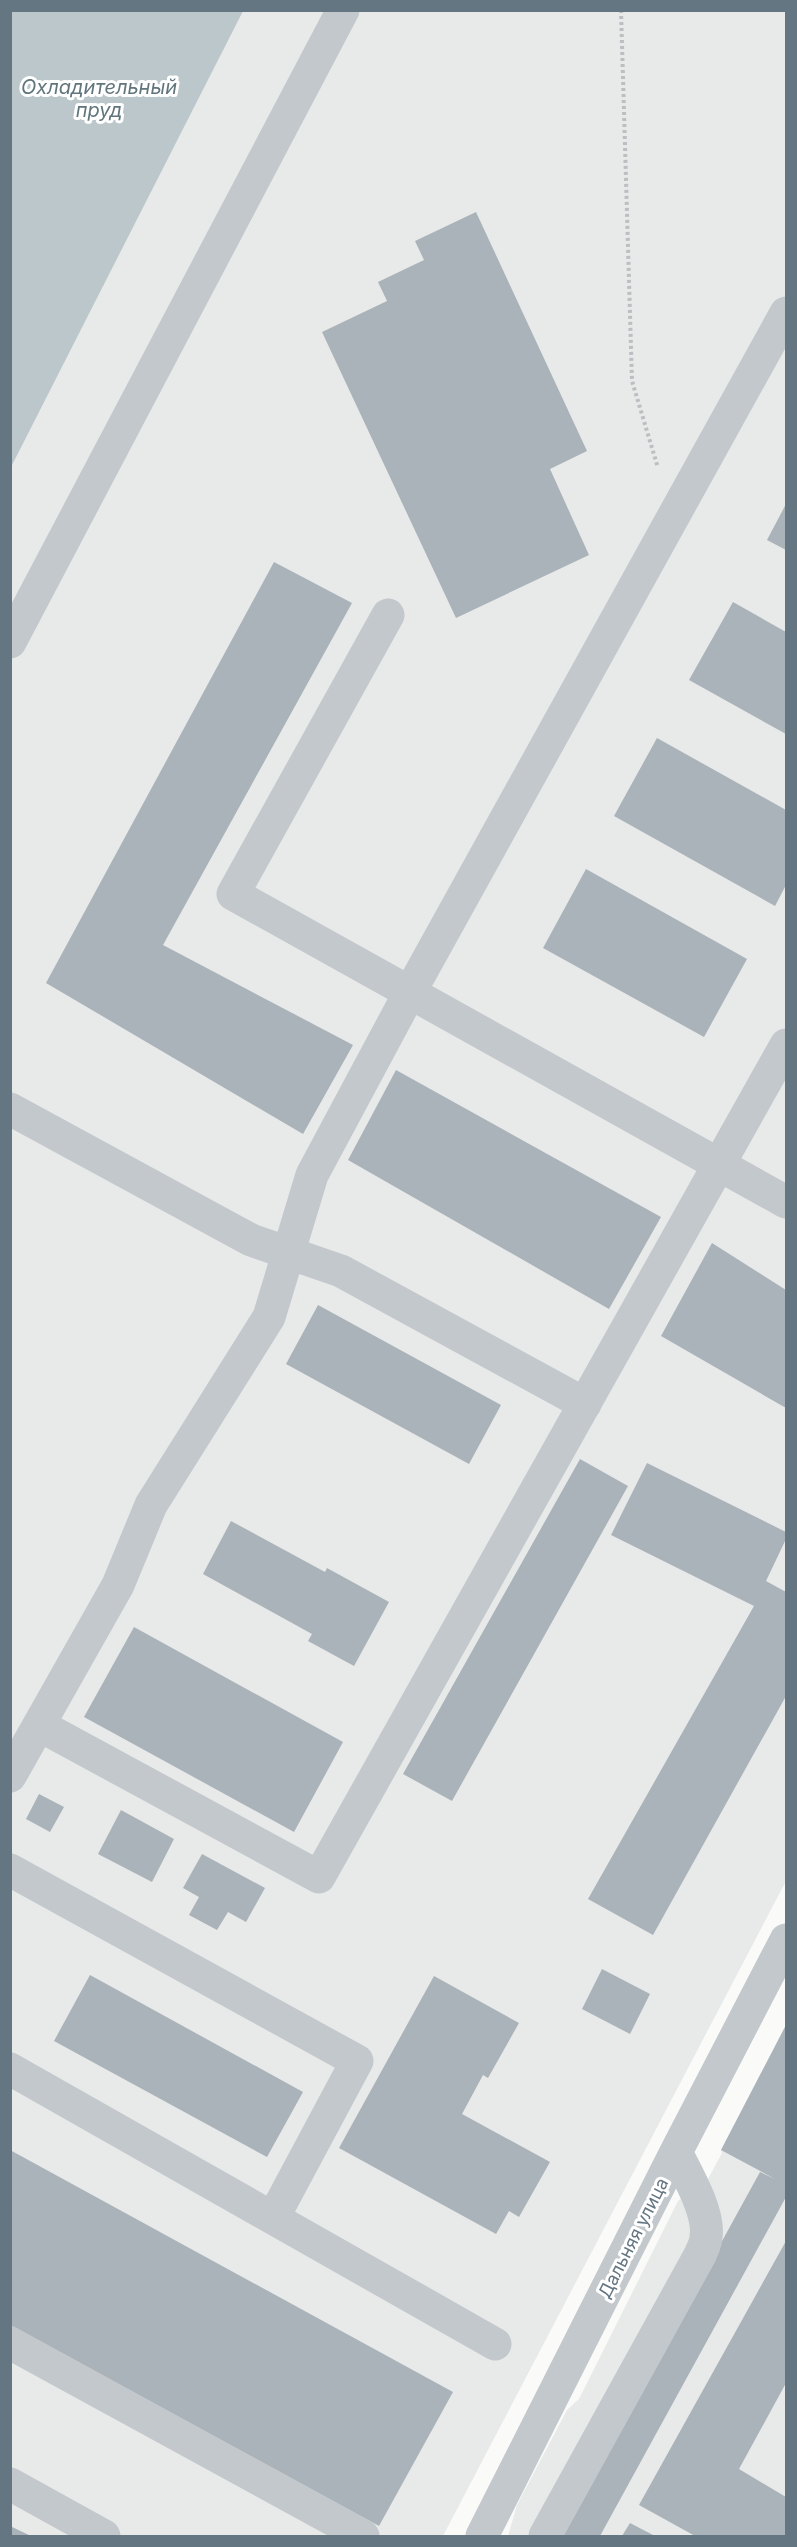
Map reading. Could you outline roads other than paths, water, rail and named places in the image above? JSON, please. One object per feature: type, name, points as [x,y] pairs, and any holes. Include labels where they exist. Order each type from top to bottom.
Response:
[{"type":"street","points":[[10,642],[343,10]]},
{"type":"street","points":[[10,1776],[118,1585],[151,1505],[269,1317],[312,1175],[410,992],[786,313]]},
{"type":"street","points":[[388,615],[233,894],[786,1202]]},
{"type":"street","points":[[39,1725],[319,1877],[786,1045]]},
{"type":"street","points":[[10,1109],[251,1240],[341,1271],[585,1404]]},
{"type":"street","points":[[10,1870],[357,2061],[273,2218]]},
{"type":"street","name":"Дальняя улица","points":[[482,2536],[786,1940]]},
{"type":"street","points":[[10,2069],[495,2343]]},
{"type":"street","points":[[545,2536],[700,2255],[707,2237],[694,2189],[676,2152]]},
{"type":"street","points":[[10,2343],[363,2536]]},
{"type":"street","points":[[10,2484],[104,2536]]},
{"type":"water","name":"Охладительный пруд","points":[[10,11],[243,11],[11,467]]}]
